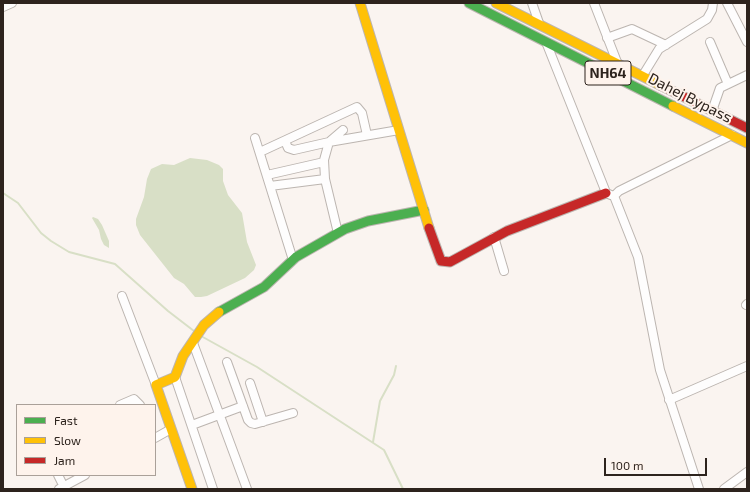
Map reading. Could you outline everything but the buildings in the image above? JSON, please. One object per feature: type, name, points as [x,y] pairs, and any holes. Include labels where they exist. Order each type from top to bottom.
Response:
[{"type":"main road","points":[[360,3],[438,258],[445,263],[459,258],[494,237],[518,226],[610,194]]},
{"type":"main road","name":"Dahej Bypass","points":[[470,3],[747,143]]},
{"type":"main road","name":"Dahej Bypass","points":[[496,3],[747,128]]},
{"type":"main road","points":[[734,136],[747,133]]},
{"type":"main road","points":[[192,489],[156,385],[175,377],[183,356],[204,326],[223,309],[264,287],[293,260],[350,226],[424,210]]},
{"type":"street","points":[[3,7],[12,3]]},
{"type":"street","points":[[533,3],[539,24]]},
{"type":"street","points":[[643,75],[659,49],[707,19],[712,10],[713,3]]},
{"type":"street","points":[[727,3],[746,39]]},
{"type":"street","points":[[598,4],[607,38],[617,62]]},
{"type":"street","points":[[607,38],[632,29],[666,45]]},
{"type":"street","points":[[546,41],[638,257],[654,341],[669,400],[699,489]]},
{"type":"street","points":[[710,42],[728,84]]},
{"type":"street","points":[[712,110],[720,88],[747,75]]},
{"type":"street","points":[[260,152],[357,107],[362,113],[367,135]]},
{"type":"street","points":[[338,233],[325,179],[324,162],[326,149],[329,142],[342,130]]},
{"type":"street","points":[[285,141],[291,150],[399,130]]},
{"type":"street","points":[[610,194],[734,136]]},
{"type":"street","points":[[256,138],[293,260]]},
{"type":"street","points":[[267,174],[324,162]]},
{"type":"street","points":[[270,186],[325,179]]},
{"type":"street","points":[[494,237],[504,271]]},
{"type":"street","points":[[122,296],[156,385]]},
{"type":"street","points":[[193,342],[247,489]]},
{"type":"street","points":[[227,362],[243,406],[251,423],[263,422],[293,412]]},
{"type":"street","points":[[669,400],[747,366]]},
{"type":"street","points":[[175,377],[213,489]]},
{"type":"street","points":[[250,383],[263,422]]},
{"type":"street","points":[[122,404],[134,399],[139,404]]},
{"type":"street","points":[[192,425],[243,406]]},
{"type":"street","points":[[156,436],[171,429]]},
{"type":"street","points":[[724,489],[747,472]]},
{"type":"street","points":[[58,476],[61,488],[84,476]]},
{"type":"shaded area","points":[[190,158],[207,160],[219,165],[223,169],[223,181],[228,195],[242,213],[247,242],[256,265],[254,270],[245,278],[207,296],[201,297],[195,297],[184,284],[174,278],[140,235],[136,225],[136,219],[144,197],[147,179],[151,169],[162,164],[174,165]]},
{"type":"shaded area","points":[[92,218],[98,219],[102,225],[109,241],[109,248],[104,245],[99,230]]},
{"type":"waterway","points":[[3,193],[18,203],[41,233],[51,241],[69,252],[115,264],[168,311],[194,331]]},
{"type":"waterway","points":[[201,336],[257,367],[384,450],[403,489]]},
{"type":"waterway","points":[[373,442],[380,401],[394,375],[396,366]]},
{"type":"traffic: fast","points":[[469,3],[673,106]]},
{"type":"traffic: fast","points":[[219,312],[264,287],[296,257],[345,229],[368,221],[424,210]]},
{"type":"traffic: slow","points":[[360,3],[429,228]]},
{"type":"traffic: slow","points":[[496,3],[660,85]]},
{"type":"traffic: slow","points":[[673,106],[747,143]]},
{"type":"traffic: slow","points":[[192,489],[156,385],[175,377],[183,356],[204,325],[219,312]]},
{"type":"traffic: jam","points":[[660,85],[747,128]]},
{"type":"traffic: jam","points":[[429,228],[441,261],[450,262],[507,231],[606,193]]}]
